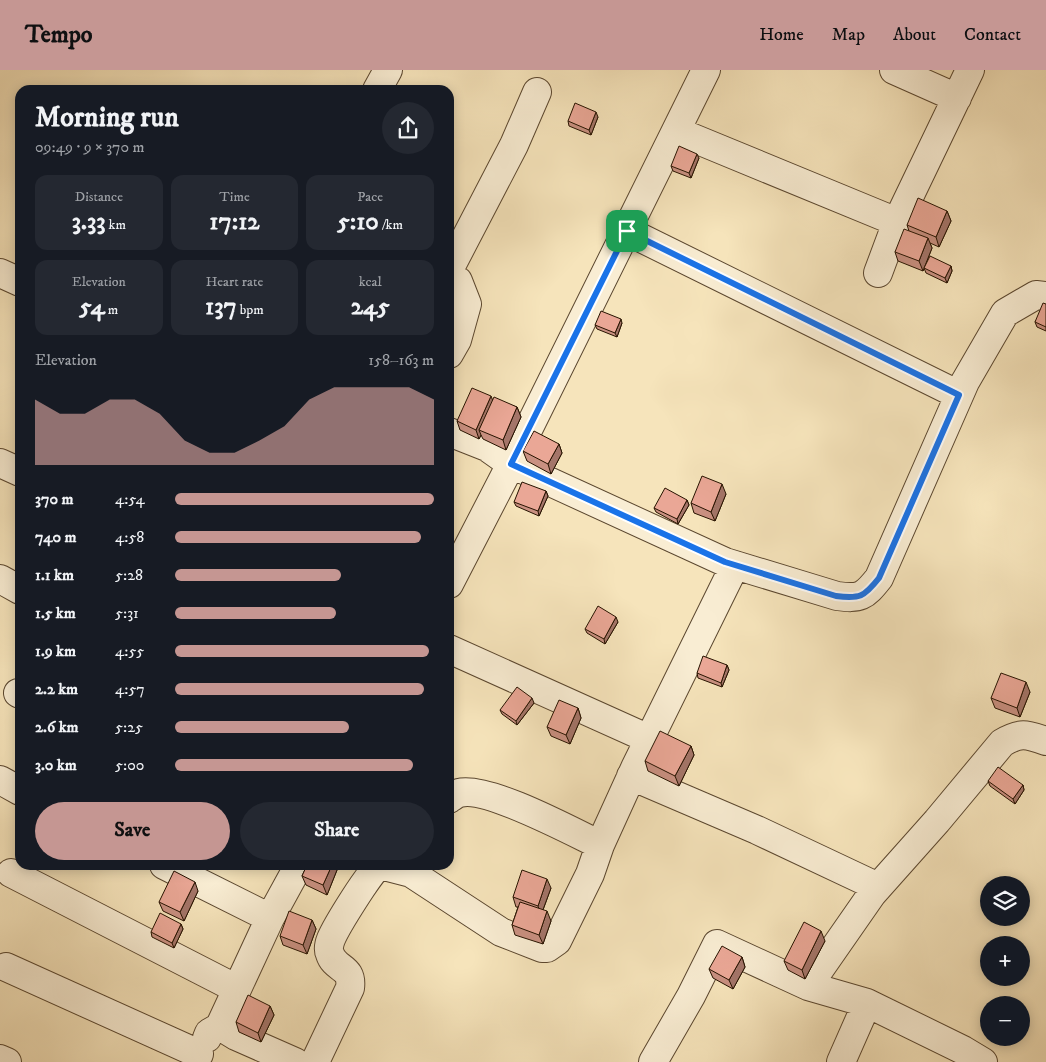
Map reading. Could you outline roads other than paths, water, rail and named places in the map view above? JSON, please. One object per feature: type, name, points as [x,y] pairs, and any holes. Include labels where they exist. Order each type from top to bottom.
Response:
[{"type":"street","points":[[380,85],[387,70]]},
{"type":"street","points":[[454,574],[511,464],[706,70]]},
{"type":"street","points":[[894,70],[957,98]]},
{"type":"street","points":[[878,273],[898,222],[970,70]]},
{"type":"street","points":[[454,260],[514,145],[537,92]]},
{"type":"street","points":[[676,131],[898,222]]},
{"type":"street","points":[[627,231],[959,395]]},
{"type":"street","points":[[0,273],[15,280]]},
{"type":"street","points":[[454,279],[458,281],[467,304],[454,345]]},
{"type":"street","points":[[454,434],[487,447],[511,464],[735,566],[836,596],[853,598],[868,592],[879,578],[959,395],[1005,314],[1036,295],[1046,296]]},
{"type":"street","points":[[0,463],[15,470]]},
{"type":"street","points":[[413,870],[501,932],[542,948],[547,948],[558,941],[590,874],[600,845],[631,776],[735,566]]},
{"type":"street","points":[[0,579],[15,587]]},
{"type":"street","points":[[454,651],[649,739]]},
{"type":"street","points":[[808,986],[878,887],[938,821],[1002,743],[1022,734],[1031,735],[1046,741]]},
{"type":"street","points":[[631,776],[757,830],[878,887]]},
{"type":"street","points":[[0,780],[15,788]]},
{"type":"street","points":[[454,796],[459,793],[473,792],[525,808],[600,845]]},
{"type":"street","points":[[174,870],[270,918]]},
{"type":"street","points":[[6,967],[197,1058],[209,1033],[219,1028],[270,918],[296,870]]},
{"type":"street","points":[[316,1062],[350,988],[351,980],[345,970],[332,959],[329,953],[331,939],[373,870]]},
{"type":"street","points":[[11,873],[237,989]]},
{"type":"street","points":[[653,1062],[691,996],[717,944],[808,986],[867,1002],[983,1062]]},
{"type":"street","points":[[841,1062],[867,1002]]},
{"type":"street","points":[[219,1028],[295,1062]]},
{"type":"street","points":[[0,1058],[7,1062]]}]
